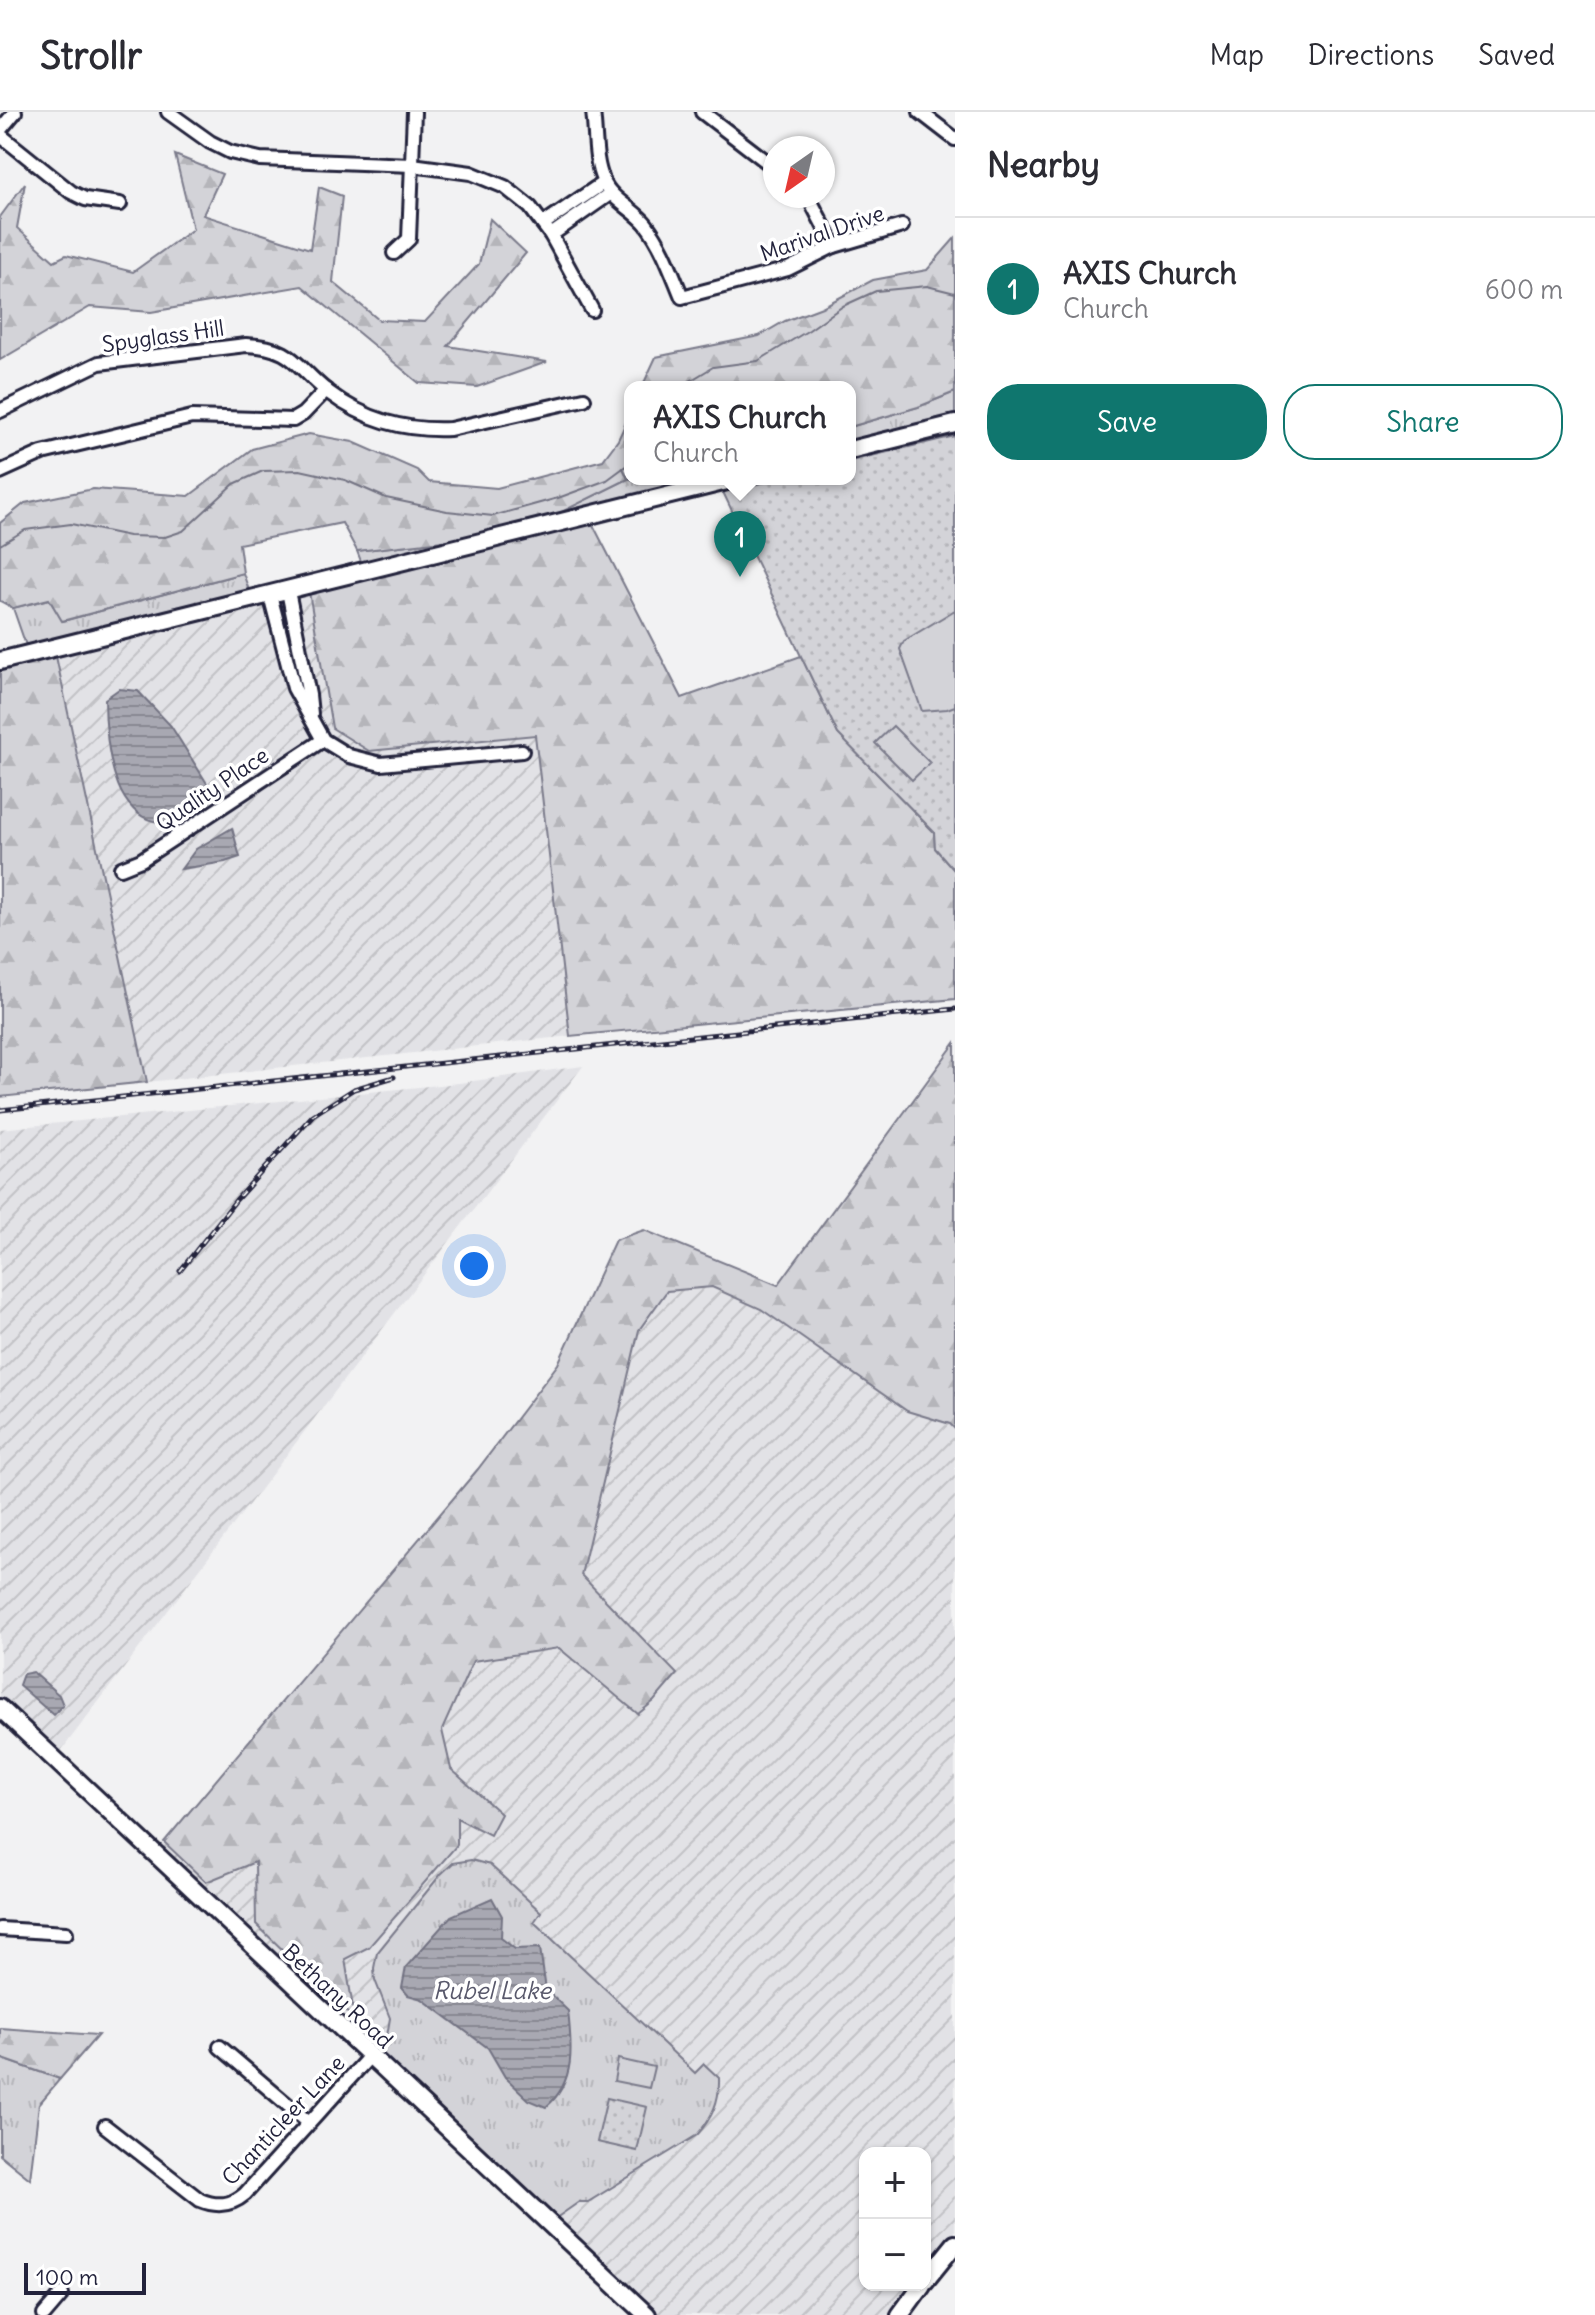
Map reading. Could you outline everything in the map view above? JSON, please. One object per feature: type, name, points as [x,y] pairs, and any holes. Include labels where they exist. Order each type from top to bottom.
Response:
[{"type":"main road","points":[[856,449],[955,424]]},
{"type":"main road","points":[[0,661],[711,485]]},
{"type":"main road","name":"Bethany Road","points":[[0,1708],[647,2315]]},
{"type":"main road","points":[[931,2274],[955,2244]]},
{"type":"main road","points":[[893,2315],[916,2291]]},
{"type":"main road","points":[[900,2315],[918,2291]]},
{"type":"street","points":[[15,112],[0,133],[71,192],[85,199],[120,204]]},
{"type":"street","points":[[394,253],[409,239],[414,112]]},
{"type":"street","points":[[547,229],[607,188],[599,170],[593,112]]},
{"type":"street","points":[[702,112],[763,159]]},
{"type":"street","points":[[920,112],[955,139]]},
{"type":"street","points":[[171,113],[220,147],[260,159],[412,165],[471,173],[505,187],[530,207],[547,229],[592,310]]},
{"type":"street","name":"Marival Drive","points":[[607,188],[645,223],[660,247],[682,297],[788,269],[834,246],[902,226]]},
{"type":"street","points":[[815,208],[834,246]]},
{"type":"street","name":"Spyglass Hill","points":[[0,411],[99,363],[246,345],[269,346],[289,355],[349,407],[393,425],[450,429],[584,399]]},
{"type":"street","points":[[0,472],[42,453],[192,417],[293,420],[326,390]]},
{"type":"street","points":[[288,591],[312,721]]},
{"type":"street","points":[[270,595],[294,688],[323,740],[349,756],[381,764],[522,751]]},
{"type":"street","name":"Quality Place","points":[[121,868],[141,860],[323,740]]},
{"type":"street","points":[[0,1929],[66,1933]]},
{"type":"street","points":[[220,2047],[309,2123]]},
{"type":"street","name":"Chanticleer Lane","points":[[105,2126],[200,2200],[217,2205],[236,2201],[370,2056]]},
{"type":"street","points":[[44,2315],[62,2294]]},
{"type":"shaded area","points":[[308,586],[369,751],[535,734],[570,1036],[147,1082],[54,647]]},
{"type":"shaded area","points":[[583,1066],[54,1760],[0,1708],[0,1129],[459,1083]]},
{"type":"shaded area","points":[[712,1287],[761,1309],[907,1411],[950,1424],[955,1429],[955,2243],[931,2273],[931,2147],[859,2147],[859,2291],[916,2291],[894,2315],[647,2315],[154,1854],[478,1469],[581,1575],[639,1330],[667,1290]]},
{"type":"green space","points":[[175,155],[222,174],[203,215],[310,249],[319,187],[342,196],[333,282],[379,320],[425,322],[479,264],[490,219],[526,253],[448,346],[547,362],[477,387],[419,383],[302,286],[151,312],[90,307],[0,360],[0,217],[25,183],[17,228],[54,261],[66,255],[133,272],[193,229]]},
{"type":"green space","points":[[955,238],[955,392],[918,407],[856,425],[856,381],[645,381],[656,357],[759,336],[873,280],[927,270]]},
{"type":"green space","points":[[955,392],[955,424],[856,449],[856,425],[918,407]]},
{"type":"green space","points":[[624,427],[624,481],[525,530],[588,515],[682,698],[801,656],[838,734],[934,832],[935,848],[955,871],[955,999],[570,1036],[535,735],[369,751],[332,728],[308,586],[512,533],[357,551],[342,523],[239,544],[243,573],[62,621],[49,599],[13,608],[0,601],[0,523],[25,503],[93,489],[189,496],[252,449],[309,434],[353,442],[417,470],[429,482],[497,488],[603,460]]},
{"type":"green space","points":[[955,436],[955,871],[935,848],[934,832],[838,734],[723,492],[753,485],[856,485],[856,460]]},
{"type":"green space","points":[[624,481],[624,485],[711,485],[365,571],[357,551],[520,532]]},
{"type":"green space","points":[[243,573],[252,599],[29,654],[13,608],[49,599],[63,621]]},
{"type":"green space","points":[[955,610],[955,706],[922,711],[900,649],[904,641]]},
{"type":"green space","points":[[54,647],[147,1082],[0,1097],[0,661]]},
{"type":"green space","points":[[893,726],[930,763],[912,780],[875,743]]},
{"type":"green space","points":[[955,1043],[955,1429],[950,1424],[907,1411],[761,1309],[712,1287],[667,1291],[639,1330],[581,1575],[677,1674],[638,1714],[559,1648],[473,1661],[442,1730],[451,1769],[501,1814],[490,1835],[457,1818],[457,1845],[369,1947],[345,1959],[355,2020],[256,1924],[255,1862],[206,1882],[164,1842],[478,1469],[558,1364],[615,1240],[644,1230],[778,1285]]},
{"type":"green space","points":[[471,1860],[490,1865],[541,1912],[534,1922],[695,2073],[704,2064],[719,2078],[714,2109],[697,2135],[588,2202],[579,2202],[549,2223],[370,2056],[387,2036],[390,2018],[375,1980],[377,1953],[441,1874],[453,1863]]},
{"type":"green space","points":[[0,2028],[98,2035],[60,2079],[0,2058]]},
{"type":"green space","points":[[0,2058],[60,2079],[39,2104],[30,2179],[0,2155]]},
{"type":"green space","points":[[618,2059],[654,2067],[649,2088],[614,2081]]},
{"type":"green space","points":[[607,2098],[647,2107],[637,2151],[597,2142]]},
{"type":"water","points":[[119,689],[138,691],[171,726],[208,785],[198,802],[182,816],[170,821],[148,819],[129,804],[121,792],[111,760],[105,708],[105,699]]},
{"type":"water","points":[[232,828],[240,857],[181,869],[196,849]]},
{"type":"water","points":[[33,1672],[59,1695],[63,1705],[53,1715],[19,1685],[23,1674]]},
{"type":"water","name":"Rubel Lake","points":[[492,1898],[502,1916],[501,1938],[515,1949],[540,1948],[546,1990],[568,2011],[570,2063],[563,2086],[546,2107],[529,2100],[505,2077],[488,2048],[422,1999],[408,1995],[402,1988],[406,1967],[451,1916]]},
{"type":"waterway","points":[[690,381],[713,367],[758,361],[843,306],[876,291],[927,286],[955,293]]},
{"type":"waterway","points":[[0,545],[25,530],[71,524],[129,536],[165,537],[183,531],[234,484],[263,471],[300,470],[345,480],[386,498],[447,511],[493,516],[558,498],[607,480],[624,467]]},
{"type":"railway","points":[[0,1110],[955,1009]]},
{"type":"railway","points":[[180,1271],[236,1200],[313,1115],[354,1089],[394,1077]]},
{"type":"place","name":"AXIS Church","points":[[740,577]]}]
